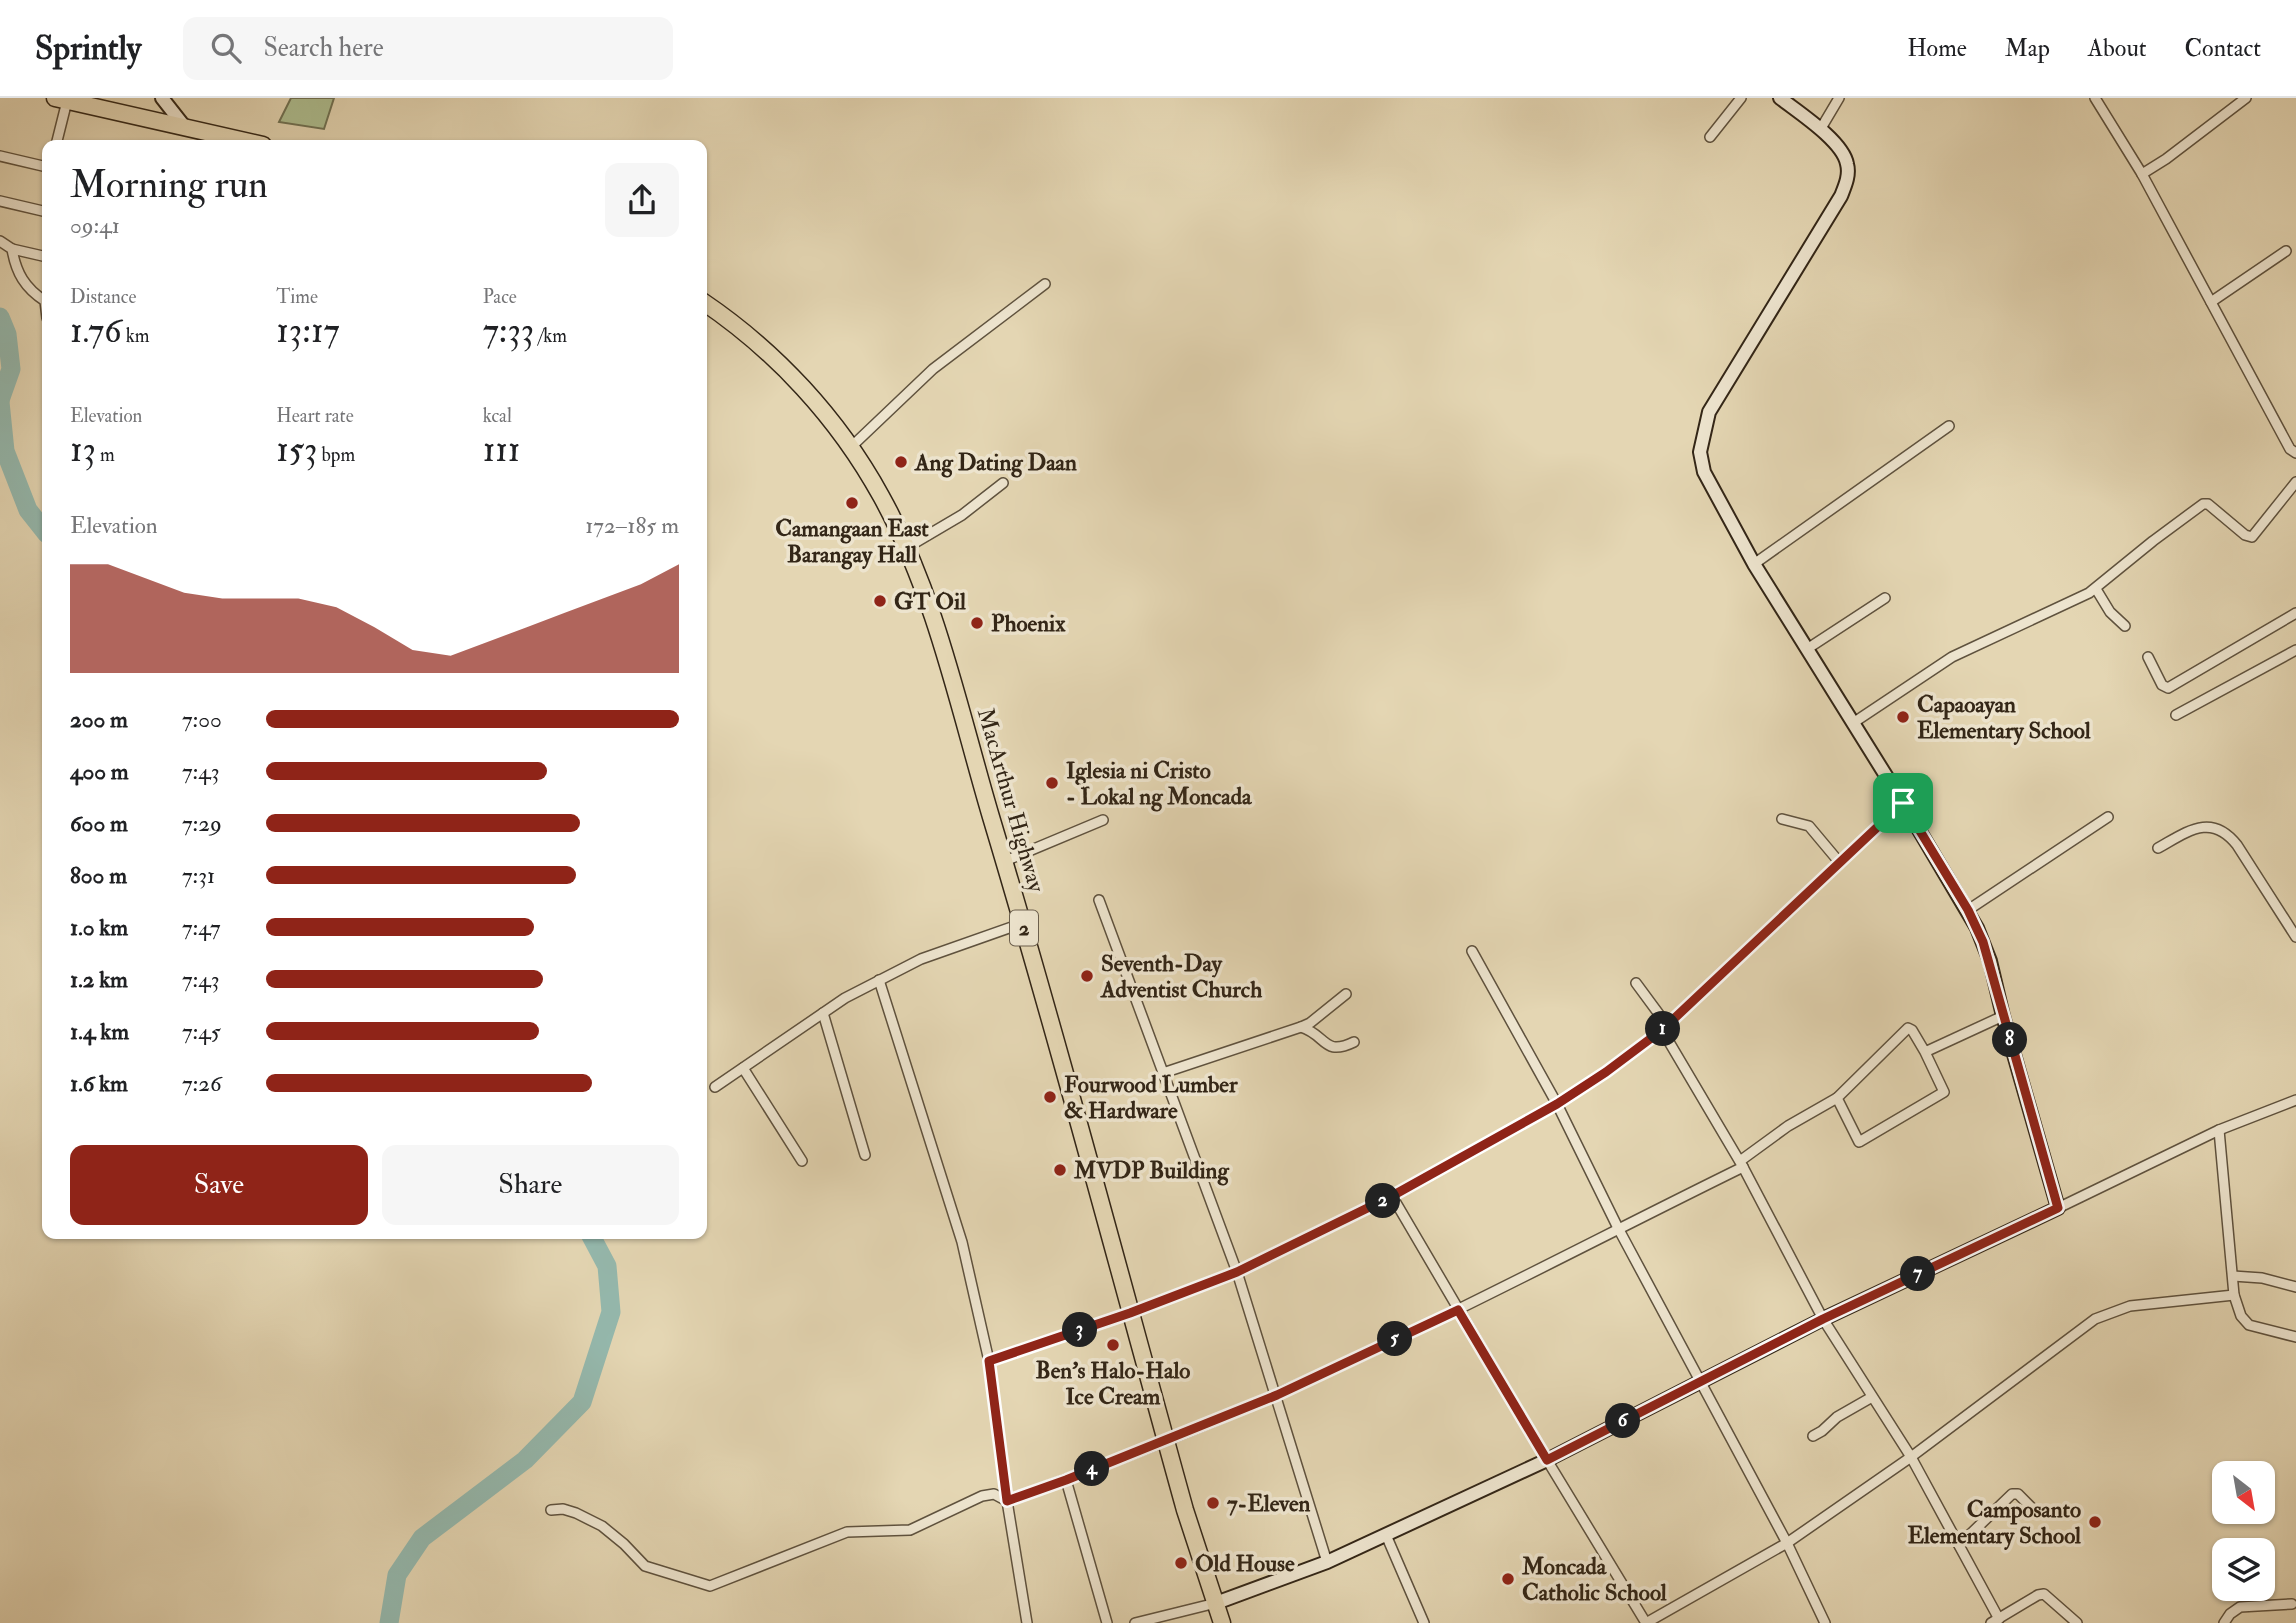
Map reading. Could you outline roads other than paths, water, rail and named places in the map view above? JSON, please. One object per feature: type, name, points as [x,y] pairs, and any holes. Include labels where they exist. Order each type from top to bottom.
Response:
[{"type":"highway","points":[[61,99],[242,140]]},
{"type":"highway","name":"MacArthur Highway","points":[[707,305],[755,341],[800,384],[826,414],[881,496],[906,548],[939,638],[1005,861],[1185,1510],[1222,1623]]},
{"type":"street","points":[[162,98],[184,126]]},
{"type":"street","points":[[1710,137],[1741,98]]},
{"type":"street","points":[[1780,98],[1820,130],[1844,155],[1847,163],[1846,183],[1841,196],[1709,412],[1700,452],[1704,472],[1754,564],[1968,910],[1990,961],[2058,1208]]},
{"type":"street","points":[[1820,130],[1839,98]]},
{"type":"street","points":[[2095,98],[2142,174],[2290,449],[2296,453]]},
{"type":"street","points":[[2142,174],[2246,98]]},
{"type":"street","points":[[57,140],[61,99]]},
{"type":"street","points":[[0,156],[42,166]]},
{"type":"street","points":[[0,201],[42,211]]},
{"type":"street","points":[[0,241],[12,249],[42,256]]},
{"type":"street","points":[[12,249],[14,263],[24,283],[42,299]]},
{"type":"street","points":[[2211,302],[2286,251]]},
{"type":"street","points":[[850,448],[933,369],[1045,284]]},
{"type":"street","points":[[1754,564],[1948,426]]},
{"type":"street","points":[[1853,723],[1952,657],[2096,589],[2153,541],[2203,504],[2208,504],[2245,535],[2252,537],[2296,482]]},
{"type":"street","points":[[906,548],[962,515],[1003,483]]},
{"type":"street","points":[[2096,589],[2110,612],[2125,626]]},
{"type":"street","points":[[1807,649],[1885,598]]},
{"type":"street","points":[[2148,657],[2162,685],[2168,688],[2296,613]]},
{"type":"street","points":[[2175,715],[2296,650]]},
{"type":"street","points":[[989,1361],[1130,1313],[1237,1272],[1392,1196],[1557,1104],[1606,1072],[1665,1027],[1903,803]]},
{"type":"street","points":[[1968,910],[2108,817]]},
{"type":"street","points":[[1782,819],[1809,826],[1840,863]]},
{"type":"street","points":[[1005,861],[1103,820]]},
{"type":"street","points":[[2158,848],[2194,828],[2218,828],[2229,835],[2296,937]]},
{"type":"street","points":[[1100,900],[1237,1272],[1327,1562]]},
{"type":"street","points":[[715,1087],[845,998],[921,959],[1023,923]]},
{"type":"street","points":[[1472,951],[1557,1104],[1618,1228],[1787,1543],[1825,1623]]},
{"type":"street","points":[[879,980],[962,1242],[989,1361],[1007,1501],[1027,1623]]},
{"type":"street","points":[[1636,983],[1665,1027],[1823,1319],[1911,1457],[1959,1545],[1995,1621],[2044,1594],[2077,1623]]},
{"type":"street","points":[[1163,1073],[1301,1027],[1346,994]]},
{"type":"street","points":[[823,1013],[865,1155]]},
{"type":"street","points":[[1925,1052],[2003,1016]]},
{"type":"street","points":[[1301,1027],[1310,1030],[1334,1048],[1342,1048],[1354,1042]]},
{"type":"street","points":[[551,1510],[562,1509],[576,1513],[602,1527],[624,1544],[645,1566],[710,1586],[847,1532],[910,1530],[982,1496],[994,1494],[1007,1501],[1277,1395],[1458,1310],[1741,1164],[1788,1126],[1837,1098],[1908,1028],[1912,1030],[1925,1052],[1944,1092],[1863,1142],[1857,1140],[1837,1098]]},
{"type":"street","points":[[743,1068],[802,1161]]},
{"type":"street","points":[[1135,1623],[1216,1604],[1327,1562],[1547,1460],[1823,1319],[2219,1130],[2296,1100]]},
{"type":"street","points":[[2219,1130],[2234,1295],[2244,1322],[2296,1337]]},
{"type":"street","points":[[1392,1196],[1646,1623],[1787,1543],[1911,1457],[2095,1319],[2130,1306],[2234,1295]]},
{"type":"street","points":[[2233,1276],[2262,1278],[2296,1287]]},
{"type":"street","points":[[1813,1436],[1837,1417],[1871,1397]]},
{"type":"street","points":[[1066,1480],[1107,1623]]},
{"type":"street","points":[[1959,1545],[2012,1494],[2018,1494],[2031,1507]]},
{"type":"street","points":[[1386,1535],[1424,1623]]},
{"type":"street","points":[[2224,1623],[2234,1610],[2240,1608],[2292,1604]]},
{"type":"waterway","points":[[0,317],[7,334],[11,369],[0,400]]},
{"type":"waterway","points":[[0,402],[5,451],[28,510],[42,528]]},
{"type":"waterway","points":[[389,1623],[397,1575],[422,1538],[525,1460],[582,1402],[611,1312],[607,1266],[593,1239]]},
{"type":"place","name":"Ang Dating Daan","points":[[901,462]]},
{"type":"place","name":"Camangaan East Barangay Hall","points":[[852,503]]},
{"type":"place","name":"GT Oil","points":[[880,601]]},
{"type":"place","name":"Phoenix","points":[[977,623]]},
{"type":"place","name":"Capaoayan Elementary School","points":[[1903,717]]},
{"type":"place","name":"Iglesia ni Cristo - Lokal ng Moncada","points":[[1052,783]]},
{"type":"place","name":"Seventh-Day Adventist Church","points":[[1087,976]]},
{"type":"place","name":"Fourwood Lumber & Hardware","points":[[1050,1097]]},
{"type":"place","name":"MVDP Building","points":[[1060,1170]]},
{"type":"place","name":"Ben's Halo-Halo Ice Cream","points":[[1113,1345]]},
{"type":"place","name":"7-Eleven","points":[[1213,1503]]},
{"type":"place","name":"Camposanto Elementary School","points":[[2095,1522]]},
{"type":"place","name":"Old House","points":[[1181,1563]]},
{"type":"place","name":"Moncada Catholic School","points":[[1508,1579]]}]
